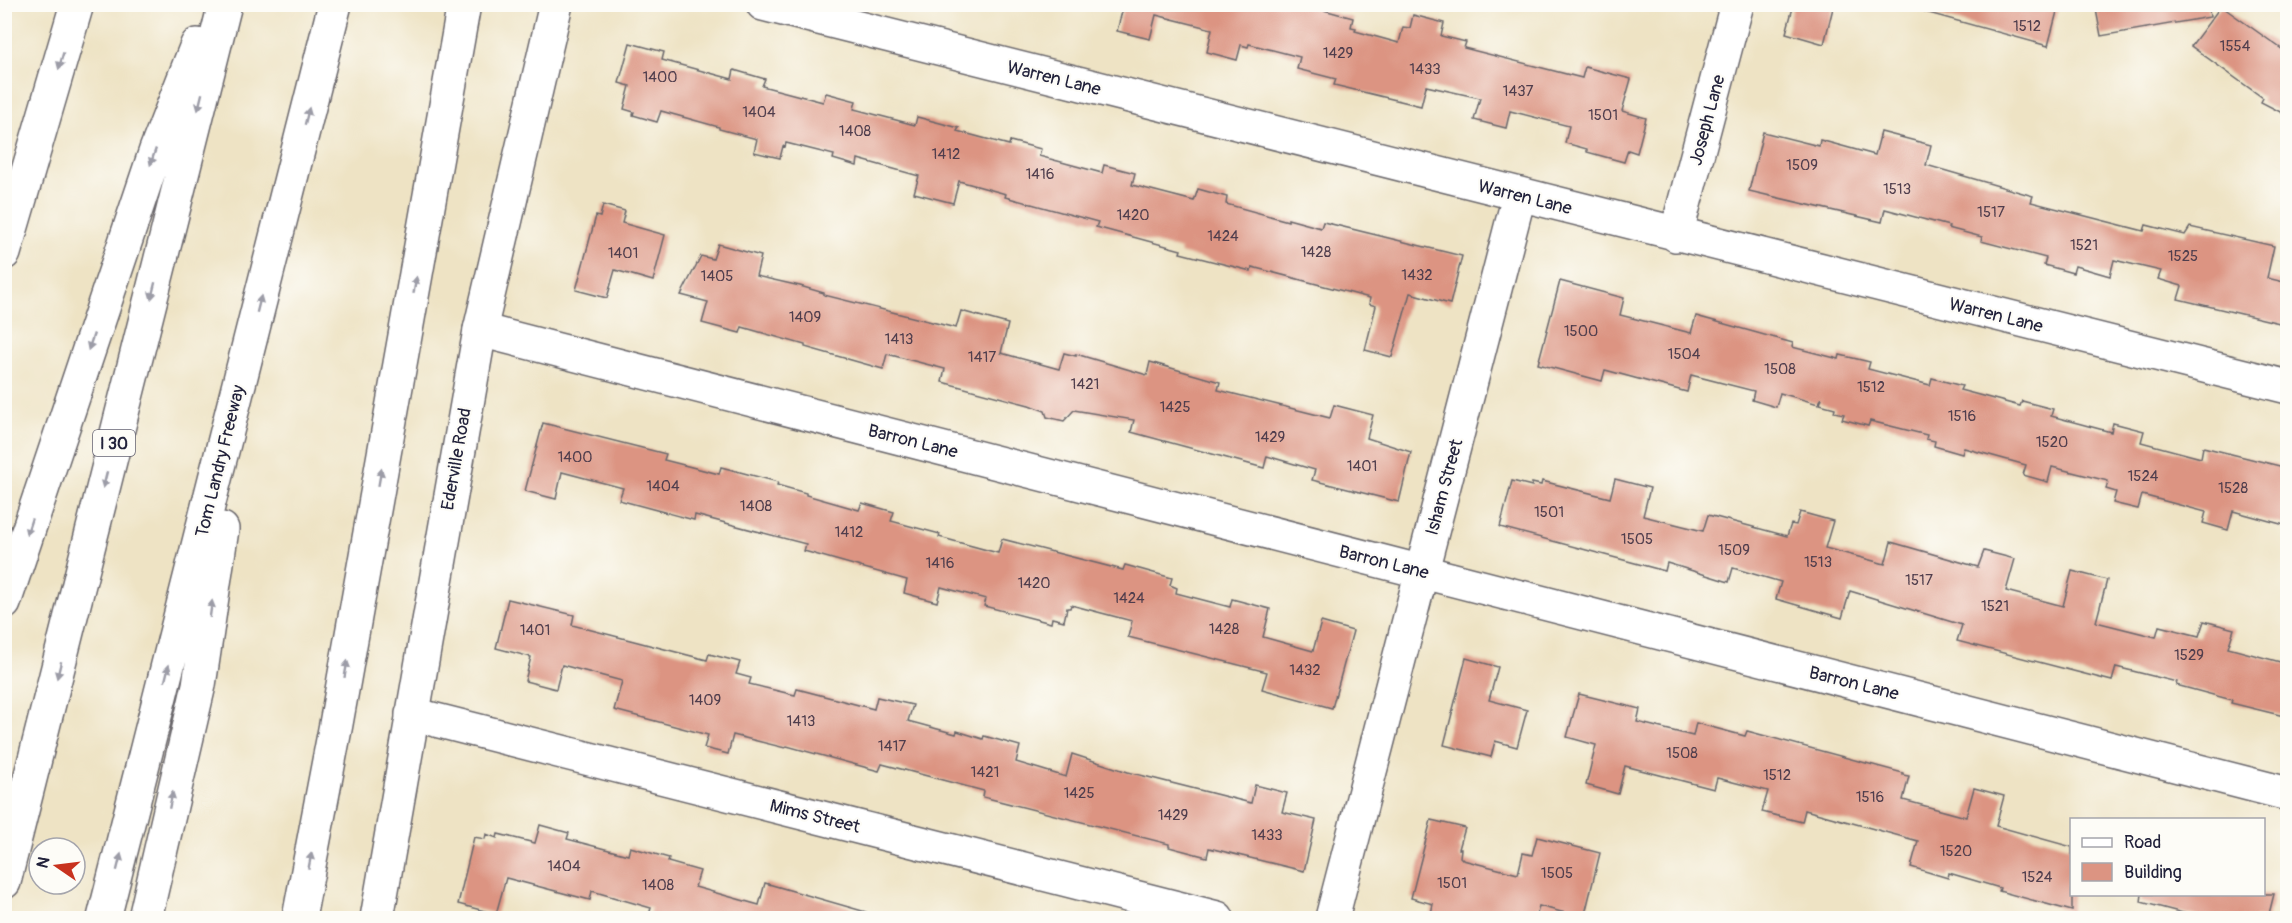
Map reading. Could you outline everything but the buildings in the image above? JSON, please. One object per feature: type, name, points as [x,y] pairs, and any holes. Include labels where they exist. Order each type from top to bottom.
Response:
[{"type":"main road","points":[[4,253],[77,4]]},
{"type":"main road","points":[[4,603],[156,150],[213,4]]},
{"type":"main road","name":"I 30","points":[[4,882],[225,4]]},
{"type":"main road","name":"Tom Landry Freeway","points":[[104,918],[335,4]]},
{"type":"main road","points":[[299,918],[349,654],[464,4]]},
{"type":"main road","name":"Ederville Road","points":[[377,918],[480,330],[556,4]]},
{"type":"main road","name":"Warren Lane","points":[[763,4],[1519,196],[2288,387]]},
{"type":"main road","name":"Joseph Lane","points":[[1676,235],[1737,4]]},
{"type":"main road","name":"Isham Street","points":[[1332,918],[1519,196]]},
{"type":"main road","name":"Barron Lane","points":[[480,330],[2288,794]]},
{"type":"main road","points":[[146,918],[204,658],[244,361]]},
{"type":"main road","name":"Mims Street","points":[[412,714],[1217,918]]}]
